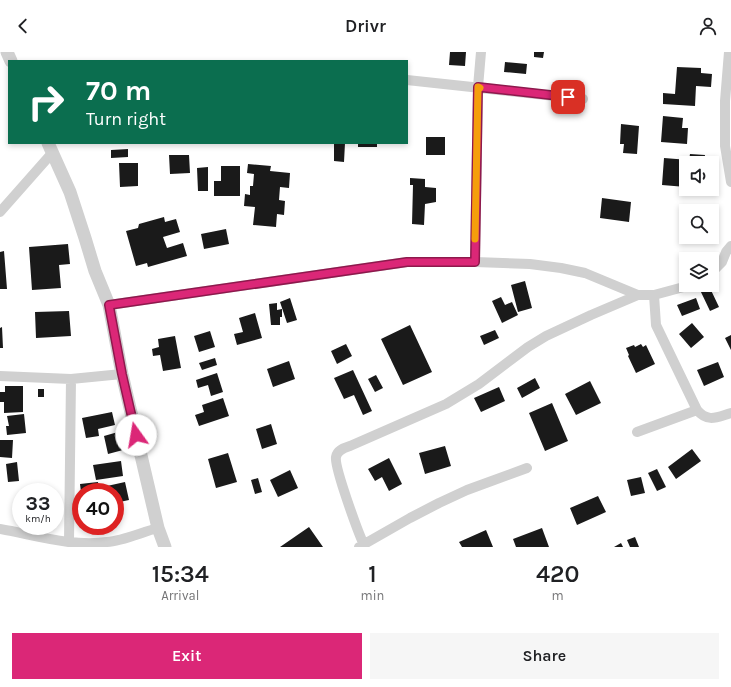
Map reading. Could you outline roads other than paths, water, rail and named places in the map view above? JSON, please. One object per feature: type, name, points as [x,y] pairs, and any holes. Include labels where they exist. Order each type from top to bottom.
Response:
[{"type":"street","points":[[475,262],[478,87],[481,52]]},
{"type":"street","points":[[729,52],[725,102],[725,146],[731,182]]},
{"type":"street","points":[[408,80],[583,99]]},
{"type":"street","points":[[0,212],[51,148],[70,192],[95,271],[109,305],[122,374],[158,528],[165,547]]},
{"type":"street","points":[[719,265],[731,246]]},
{"type":"street","points":[[109,305],[407,262],[530,264],[561,268],[586,273],[638,296]]},
{"type":"street","points":[[527,468],[467,490],[439,503],[363,546],[337,471],[336,458],[338,453],[350,446],[446,404],[479,384],[528,346],[546,336],[591,315],[638,296],[654,295],[679,288]]},
{"type":"street","points":[[654,295],[656,325],[697,410],[703,417],[711,418],[731,413]]},
{"type":"street","points":[[0,376],[71,379],[122,374]]},
{"type":"street","points":[[69,542],[71,379]]},
{"type":"street","points":[[637,432],[697,410]]},
{"type":"street","points":[[0,528],[91,545],[110,542],[158,528]]}]
